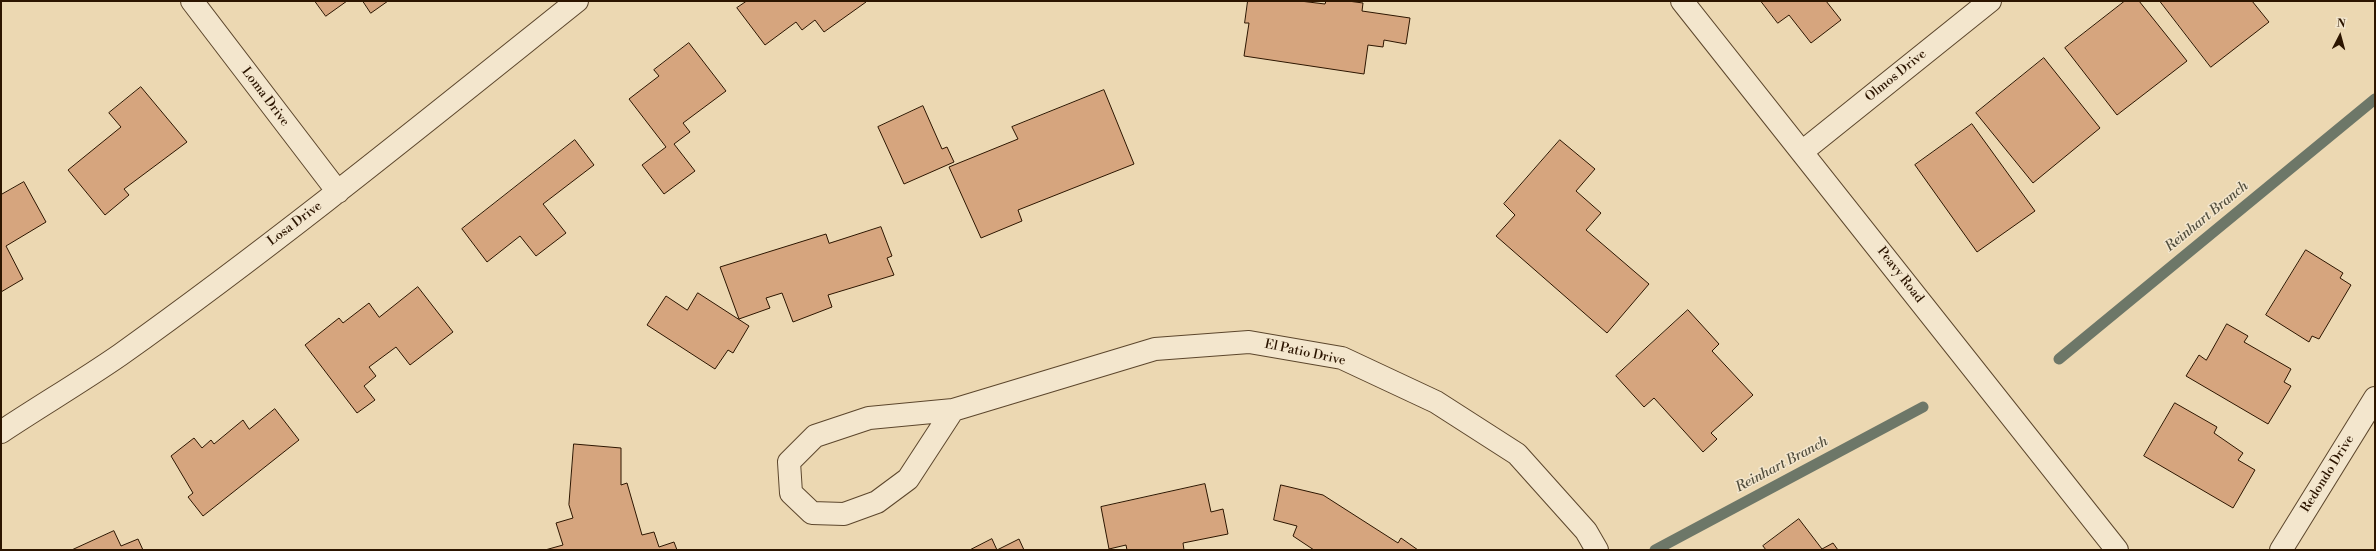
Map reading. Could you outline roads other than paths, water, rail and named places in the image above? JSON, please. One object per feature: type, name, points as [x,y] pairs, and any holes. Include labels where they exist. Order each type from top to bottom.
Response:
[{"type":"street","name":"Loma Drive","points":[[192,1],[338,192]]},
{"type":"street","name":"Losa Drive","points":[[1,432],[118,356],[338,192],[577,1]]},
{"type":"street","name":"Peavy Road","points":[[1682,1],[1803,151],[2117,550]]},
{"type":"street","name":"Olmos Drive","points":[[1803,151],[1990,1]]},
{"type":"street","name":"El Patio Drive","points":[[953,410],[908,479],[877,502],[844,514],[812,513],[791,493],[789,462],[815,436],[869,418],[953,410],[1155,349],[1250,342],[1342,358],[1436,402],[1517,454],[1586,531],[1597,550]]},
{"type":"street","name":"Redondo Drive","points":[[2281,550],[2375,398]]},
{"type":"waterway","name":"Reinhart Branch","points":[[2059,359],[2375,99]]},
{"type":"waterway","name":"Reinhart Branch","points":[[1655,550],[1923,407]]}]
